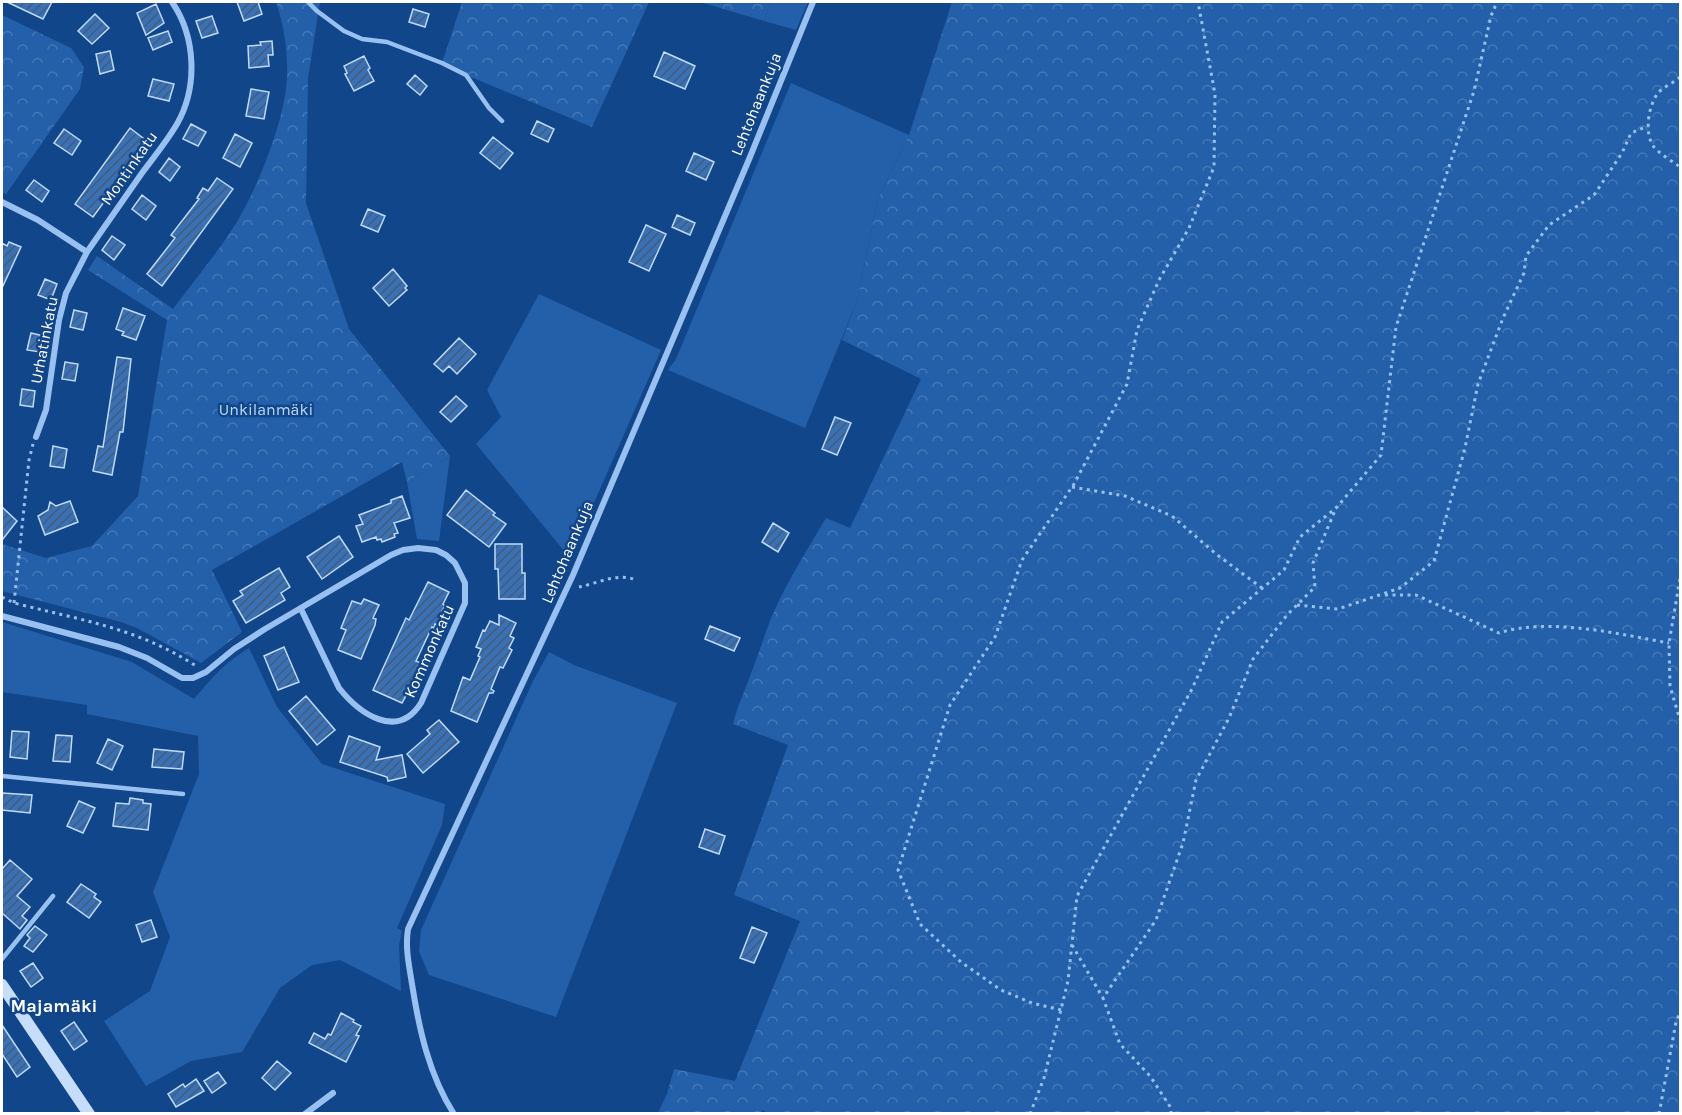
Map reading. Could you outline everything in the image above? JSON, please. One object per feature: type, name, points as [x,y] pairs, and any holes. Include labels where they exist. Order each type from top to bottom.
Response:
[{"type":"street","name":"Montinkatu","points":[[87,252],[177,124],[187,100],[192,68],[191,52],[184,24],[172,2]]},
{"type":"street","name":"Lehtohaankuja","points":[[454,1113],[437,1082],[417,1017],[406,944],[408,929],[567,587],[750,157],[813,2]]},
{"type":"street","points":[[2,202],[23,210],[87,252]]},
{"type":"street","name":"Urhatinkatu","points":[[36,437],[45,410],[61,311],[66,293],[87,252]]},
{"type":"street","name":"Kommonkatu","points":[[206,672],[234,649],[265,629],[403,550],[427,548],[446,555],[455,563],[465,583],[465,603],[421,703],[409,717],[394,722],[364,713],[346,697],[339,688],[301,609]]},
{"type":"street","points":[[2,616],[119,646],[147,658],[182,678],[193,678],[206,672]]},
{"type":"street","points":[[2,985],[89,1113]]},
{"type":"street","points":[[305,1113],[333,1093]]},
{"type":"lane","points":[[308,2],[344,31],[362,39],[387,42],[466,75],[489,108],[502,121]]},
{"type":"lane","points":[[2,776],[183,794]]},
{"type":"lane","points":[[2,959],[53,896]]},
{"type":"path","points":[[1061,1010],[1032,1003],[1001,990],[961,962],[920,924],[898,870],[950,705],[995,637],[1022,560],[1071,487],[1127,384],[1137,330],[1159,280],[1189,228],[1214,167],[1215,94],[1198,2]]},
{"type":"path","points":[[1030,1113],[1044,1078],[1068,981],[1077,896],[1192,689],[1222,622],[1284,570],[1300,537],[1337,507],[1381,455],[1396,327],[1474,91],[1491,16],[1497,2]]},
{"type":"path","points":[[1680,77],[1674,84],[1658,92],[1652,106],[1648,126],[1653,146],[1680,167]]},
{"type":"path","points":[[1297,605],[1338,609],[1400,588],[1434,561],[1465,448],[1478,384],[1503,318],[1524,273],[1526,256],[1549,225],[1594,195],[1622,153],[1631,133],[1648,126]]},
{"type":"path","points":[[14,603],[29,460],[36,437]]},
{"type":"path","points":[[1071,487],[1125,496],[1172,516],[1216,554],[1262,588]]},
{"type":"path","points":[[1103,998],[1156,920],[1183,843],[1196,780],[1229,718],[1253,659],[1297,605],[1316,587],[1313,563],[1337,507]]},
{"type":"path","points":[[567,587],[575,589],[615,578],[633,579]]},
{"type":"path","points":[[1680,579],[1669,643],[1670,686],[1680,720]]},
{"type":"path","points":[[1381,595],[1416,595],[1499,633],[1518,627],[1594,629],[1669,643]]},
{"type":"path","points":[[2,597],[14,603],[135,634],[181,656],[206,672]]},
{"type":"path","points":[[1072,945],[1103,998],[1120,1044],[1150,1076],[1171,1108],[1171,1113]]},
{"type":"path","points":[[1659,1113],[1676,1022],[1680,1012]]},
{"type":"green space","name":"Unkilanmäki","points":[[276,2],[320,2],[308,78],[306,203],[349,329],[450,456],[407,482],[402,462],[212,570],[242,632],[201,663],[137,628],[121,622],[2,591],[2,544],[46,558],[92,546],[138,496],[167,320],[88,270],[97,256],[173,309],[226,238],[249,199],[265,164],[282,112],[287,73],[286,49]]},
{"type":"green space","points":[[462,2],[649,2],[592,127],[442,63]]},
{"type":"green space","points":[[700,2],[771,2],[764,21]]},
{"type":"green space","points":[[771,2],[808,2],[796,30],[764,21]]},
{"type":"green space","points":[[952,2],[1680,2],[1680,1113],[768,1114],[763,1110],[760,1114],[658,1113],[667,1094],[674,1069],[735,1081],[800,921],[734,895],[788,745],[733,724],[772,616],[791,578],[826,518],[850,528],[921,379],[842,340],[857,301],[878,199],[909,135]]},
{"type":"green space","points":[[2,15],[71,48],[84,67],[80,89],[6,194],[2,192]]},
{"type":"green space","points":[[791,83],[909,135],[878,199],[857,301],[805,428],[668,370],[676,359]]},
{"type":"green space","points":[[539,294],[661,350],[572,553],[565,552],[476,444],[501,417],[487,390]]},
{"type":"green space","points":[[450,456],[439,541],[417,539],[407,482]]},
{"type":"green space","points":[[2,622],[132,662],[194,699],[213,677],[249,648],[277,707],[322,764],[445,804],[442,825],[397,928],[402,931],[399,945],[401,991],[340,960],[312,965],[280,988],[242,1052],[191,1061],[146,1086],[104,1021],[150,991],[170,937],[153,892],[199,774],[198,736],[87,714],[87,705],[2,692]]},
{"type":"green space","points":[[549,652],[574,665],[677,703],[556,1017],[429,975],[419,951],[421,930],[533,681]]},
{"type":"building","points":[[7,2],[52,2],[43,19]]},
{"type":"building","points":[[237,2],[258,2],[262,14],[244,21]]},
{"type":"building","points":[[156,4],[164,23],[146,35],[137,13]]},
{"type":"building","points":[[413,9],[429,14],[425,27],[409,22]]},
{"type":"building","points":[[95,14],[109,28],[92,44],[78,31]]},
{"type":"building","points":[[212,16],[218,33],[202,38],[196,21]]},
{"type":"building","points":[[168,31],[172,42],[153,50],[148,38]]},
{"type":"building","points":[[272,41],[273,55],[268,55],[269,66],[249,68],[248,46]]},
{"type":"building","points":[[110,51],[114,70],[100,74],[96,54]]},
{"type":"building","points":[[664,52],[695,66],[685,89],[654,76]]},
{"type":"building","points":[[364,56],[374,81],[354,91],[345,74],[347,73],[344,66]]},
{"type":"building","points":[[415,75],[427,86],[420,95],[407,84]]},
{"type":"building","points":[[153,79],[174,84],[169,101],[148,96]]},
{"type":"building","points":[[251,89],[269,92],[264,119],[246,116]]},
{"type":"building","points":[[537,121],[554,129],[548,142],[531,134]]},
{"type":"building","points":[[191,124],[206,132],[198,146],[183,139]]},
{"type":"building","points":[[130,128],[148,142],[93,217],[75,204]]},
{"type":"building","points":[[64,129],[81,141],[72,155],[54,143]]},
{"type":"building","points":[[235,134],[252,143],[240,167],[223,158]]},
{"type":"building","points":[[493,137],[513,153],[500,169],[480,153]]},
{"type":"building","points":[[694,153],[714,162],[706,180],[686,171]]},
{"type":"building","points":[[169,158],[180,167],[170,181],[159,172]]},
{"type":"building","points":[[217,178],[233,189],[162,286],[147,274],[175,238],[171,235],[199,199],[197,198],[203,188],[208,191]]},
{"type":"building","points":[[34,180],[49,191],[42,202],[26,190]]},
{"type":"building","points":[[142,195],[156,206],[146,220],[132,209]]},
{"type":"building","points":[[368,209],[385,216],[378,232],[361,225]]},
{"type":"building","points":[[677,215],[695,223],[690,235],[672,227]]},
{"type":"building","points":[[646,225],[666,234],[649,271],[629,262]]},
{"type":"building","points":[[112,236],[125,245],[114,260],[102,250]]},
{"type":"building","points":[[9,242],[21,247],[2,288],[2,243],[7,246]]},
{"type":"building","points":[[393,269],[407,286],[405,288],[407,290],[389,306],[373,288]]},
{"type":"building","points":[[45,279],[57,284],[51,300],[38,295]]},
{"type":"building","points":[[123,308],[145,316],[136,340],[122,335],[124,332],[116,329]]},
{"type":"building","points":[[74,310],[87,313],[83,330],[70,327]]},
{"type":"building","points":[[31,333],[44,336],[40,352],[27,350]]},
{"type":"building","points":[[459,338],[476,354],[457,374],[449,366],[443,372],[434,364]]},
{"type":"building","points":[[117,357],[131,359],[123,432],[120,432],[112,475],[93,471],[98,446],[103,447]]},
{"type":"building","points":[[65,362],[78,364],[75,381],[62,379]]},
{"type":"building","points":[[22,389],[35,391],[33,407],[20,405]]},
{"type":"building","points":[[456,396],[467,406],[451,422],[440,412]]},
{"type":"building","points":[[835,417],[851,423],[837,455],[822,449]]},
{"type":"building","points":[[53,446],[67,449],[64,468],[50,466]]},
{"type":"building","points":[[466,490],[506,524],[489,547],[447,515]]},
{"type":"building","points":[[402,496],[410,518],[394,523],[398,533],[394,534],[395,537],[382,542],[376,537],[362,542],[356,526],[363,524],[359,515],[391,503],[391,500]]},
{"type":"building","points":[[70,501],[78,522],[45,535],[38,516],[48,510],[50,502],[56,506]]},
{"type":"building","points":[[2,507],[17,521],[2,540]]},
{"type":"building","points":[[773,523],[789,533],[778,552],[762,542]]},
{"type":"building","points":[[339,536],[353,557],[322,579],[307,557]]},
{"type":"building","points":[[495,544],[522,544],[525,599],[499,599],[498,569],[495,569]]},
{"type":"building","points":[[279,568],[290,587],[281,593],[285,600],[246,623],[233,601],[243,595],[240,591]]},
{"type":"building","points":[[428,582],[449,592],[443,604],[445,606],[442,611],[444,612],[438,625],[435,624],[434,628],[432,627],[416,661],[423,664],[402,703],[373,690],[406,618],[409,620]]},
{"type":"building","points":[[364,599],[379,605],[373,618],[376,619],[375,625],[361,659],[338,650],[346,630],[341,628],[352,601],[361,604]]},
{"type":"building","points":[[499,615],[516,623],[510,636],[514,638],[509,648],[512,650],[503,668],[500,667],[491,689],[494,691],[489,693],[477,722],[451,711],[463,677],[470,680],[480,657],[478,656],[481,649],[476,647],[483,630],[485,631],[490,621],[499,625]]},
{"type":"building","points":[[710,626],[740,638],[734,651],[705,639]]},
{"type":"building","points":[[284,647],[299,682],[278,690],[264,656]]},
{"type":"building","points":[[306,696],[335,730],[317,745],[289,711]]},
{"type":"building","points":[[439,720],[459,742],[423,773],[407,754],[430,734],[427,730]]},
{"type":"building","points":[[12,731],[29,732],[27,759],[10,757]]},
{"type":"building","points":[[56,735],[72,736],[70,762],[53,761]]},
{"type":"building","points":[[349,736],[380,747],[376,760],[402,755],[406,777],[388,781],[387,777],[340,762]]},
{"type":"building","points":[[108,739],[123,746],[112,770],[97,763]]},
{"type":"building","points":[[154,749],[184,752],[182,769],[152,767]]},
{"type":"building","points":[[2,793],[32,795],[30,813],[2,810]]},
{"type":"building","points":[[130,798],[151,804],[148,830],[113,826],[116,803],[129,804]]},
{"type":"building","points":[[79,801],[95,808],[83,833],[67,826]]},
{"type":"building","points":[[705,829],[725,836],[719,854],[699,847]]},
{"type":"building","points":[[10,860],[32,879],[17,896],[30,907],[22,916],[27,920],[20,929],[2,913],[2,869]]},
{"type":"building","points":[[81,884],[96,894],[94,897],[101,902],[89,918],[67,902]]},
{"type":"building","points":[[151,920],[157,937],[142,942],[136,925]]},
{"type":"building","points":[[35,926],[47,935],[33,952],[24,946],[30,938],[27,935]]},
{"type":"building","points":[[752,927],[767,933],[754,963],[740,958]]},
{"type":"building","points":[[33,963],[43,978],[31,987],[20,971]]},
{"type":"building","points":[[341,1013],[361,1026],[356,1035],[359,1036],[346,1062],[309,1043],[314,1033],[325,1039],[328,1034],[331,1035]]},
{"type":"building","points":[[74,1022],[87,1041],[74,1050],[61,1031]]},
{"type":"building","points":[[2,1025],[30,1067],[17,1077],[2,1054]]},
{"type":"building","points":[[277,1061],[291,1073],[275,1090],[262,1078]]},
{"type":"building","points":[[218,1072],[226,1083],[212,1093],[204,1081]]},
{"type":"building","points":[[196,1079],[204,1091],[176,1107],[168,1094],[183,1084],[185,1087]]},
{"type":"district","name":"Majamäki","points":[[54,1006]]}]
